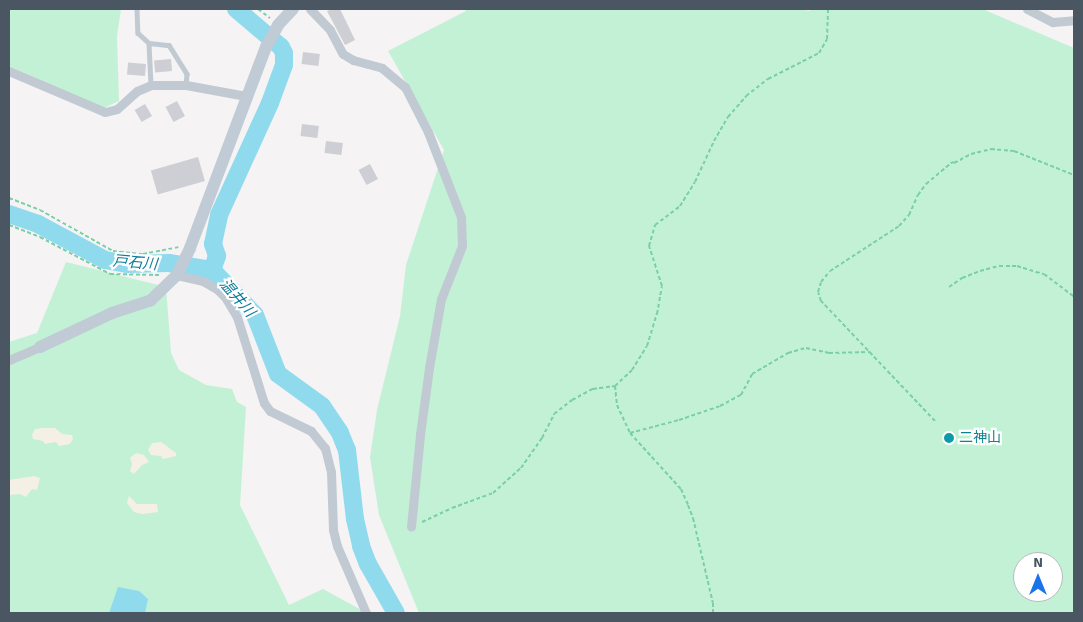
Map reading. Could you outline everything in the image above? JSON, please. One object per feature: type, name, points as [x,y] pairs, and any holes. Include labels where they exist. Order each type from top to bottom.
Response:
[{"type":"street","points":[[9,360],[112,312],[150,300],[177,275],[189,250],[266,47],[277,26],[293,9]]},
{"type":"street","points":[[310,9],[330,30],[343,54],[353,60],[382,68],[404,87],[428,132],[461,217],[462,246],[441,299],[434,342],[420,435],[411,527]]},
{"type":"street","points":[[1027,9],[1053,22],[1074,20]]},
{"type":"street","points":[[9,71],[105,112],[117,109],[137,90],[151,85],[186,85],[246,96]]},
{"type":"street","points":[[177,275],[203,280],[225,297],[237,317],[264,403],[270,411],[278,416],[310,431],[325,448],[331,472],[333,530],[337,546],[366,613]]},
{"type":"lane","points":[[137,9],[138,33],[148,43],[169,45],[187,74],[186,85]]},
{"type":"lane","points":[[148,43],[151,85]]},
{"type":"path","points":[[258,9],[277,26]]},
{"type":"path","points":[[411,527],[452,508],[493,493],[520,468],[542,438],[554,414],[572,400],[593,389],[614,386],[632,370],[647,346],[657,314],[662,286],[649,246],[655,225],[680,206],[695,182],[714,141],[728,117],[746,96],[768,78],[818,53],[827,39],[828,9]]},
{"type":"path","points":[[935,422],[870,352],[855,339],[821,300],[818,292],[821,282],[830,271],[899,226],[909,214],[918,195],[933,178],[952,162],[991,149],[1014,150],[1074,175]]},
{"type":"path","points":[[9,198],[40,210],[113,252],[143,254],[181,246],[189,250]]},
{"type":"path","points":[[9,225],[40,237],[110,274],[177,275]]},
{"type":"path","points":[[949,287],[962,278],[980,271],[999,266],[1017,266],[1044,274],[1074,297]]},
{"type":"path","points":[[630,434],[679,420],[741,395],[752,374],[788,353],[806,348],[829,353],[870,352]]},
{"type":"path","points":[[614,386],[617,405],[630,434],[680,489],[688,505],[711,594],[713,613]]},
{"type":"green space","points":[[9,9],[121,9],[117,36],[119,101],[104,108],[9,66]]},
{"type":"green space","points":[[465,9],[802,9],[809,11],[811,9],[986,9],[1074,48],[1074,613],[419,613],[379,515],[370,457],[377,410],[400,316],[406,265],[444,150],[388,51],[466,11]]},
{"type":"green space","points":[[66,262],[166,287],[171,353],[179,370],[206,385],[232,389],[237,402],[246,407],[240,505],[289,605],[323,589],[367,613],[9,613],[9,342],[37,333]]},
{"type":"sand","points":[[55,428],[62,434],[72,435],[73,439],[70,444],[59,446],[56,442],[45,444],[43,441],[33,439],[32,435],[35,429]]},
{"type":"sand","points":[[161,442],[176,453],[176,456],[163,459],[161,456],[151,455],[148,450],[152,443]]},
{"type":"sand","points":[[136,453],[144,455],[149,462],[142,465],[134,474],[130,471],[132,464],[130,458]]},
{"type":"sand","points":[[34,476],[40,478],[37,490],[32,489],[26,497],[20,494],[9,495],[9,480]]},
{"type":"sand","points":[[129,496],[137,504],[157,504],[158,512],[142,514],[134,512],[127,503]]},
{"type":"water","points":[[118,587],[139,591],[148,599],[145,613],[109,613]]},
{"type":"building","points":[[340,9],[355,40],[345,45],[327,11]]},
{"type":"building","points":[[303,52],[320,54],[318,66],[302,64]]},
{"type":"building","points":[[171,59],[172,71],[155,72],[154,60]]},
{"type":"building","points":[[128,62],[146,64],[145,76],[127,74]]},
{"type":"building","points":[[177,101],[185,116],[174,122],[166,107]]},
{"type":"building","points":[[145,104],[152,116],[142,122],[135,110]]},
{"type":"building","points":[[302,124],[319,126],[317,138],[301,136]]},
{"type":"building","points":[[326,141],[343,143],[341,155],[325,153]]},
{"type":"building","points":[[198,157],[205,181],[158,195],[151,171]]},
{"type":"building","points":[[370,164],[378,179],[367,185],[359,170]]},
{"type":"waterway","name":"温井川","points":[[212,270],[217,256],[213,244],[219,215],[270,103],[284,65],[284,53],[281,47],[236,9]]},
{"type":"waterway","name":"戸石川","points":[[9,214],[38,224],[105,260],[127,264],[169,263],[212,270]]},
{"type":"waterway","name":"温井川","points":[[212,270],[255,315],[278,374],[322,406],[340,433],[347,450],[355,519],[361,546],[368,564],[396,613]]},
{"type":"place","name":"二神山","points":[[949,438]]}]
